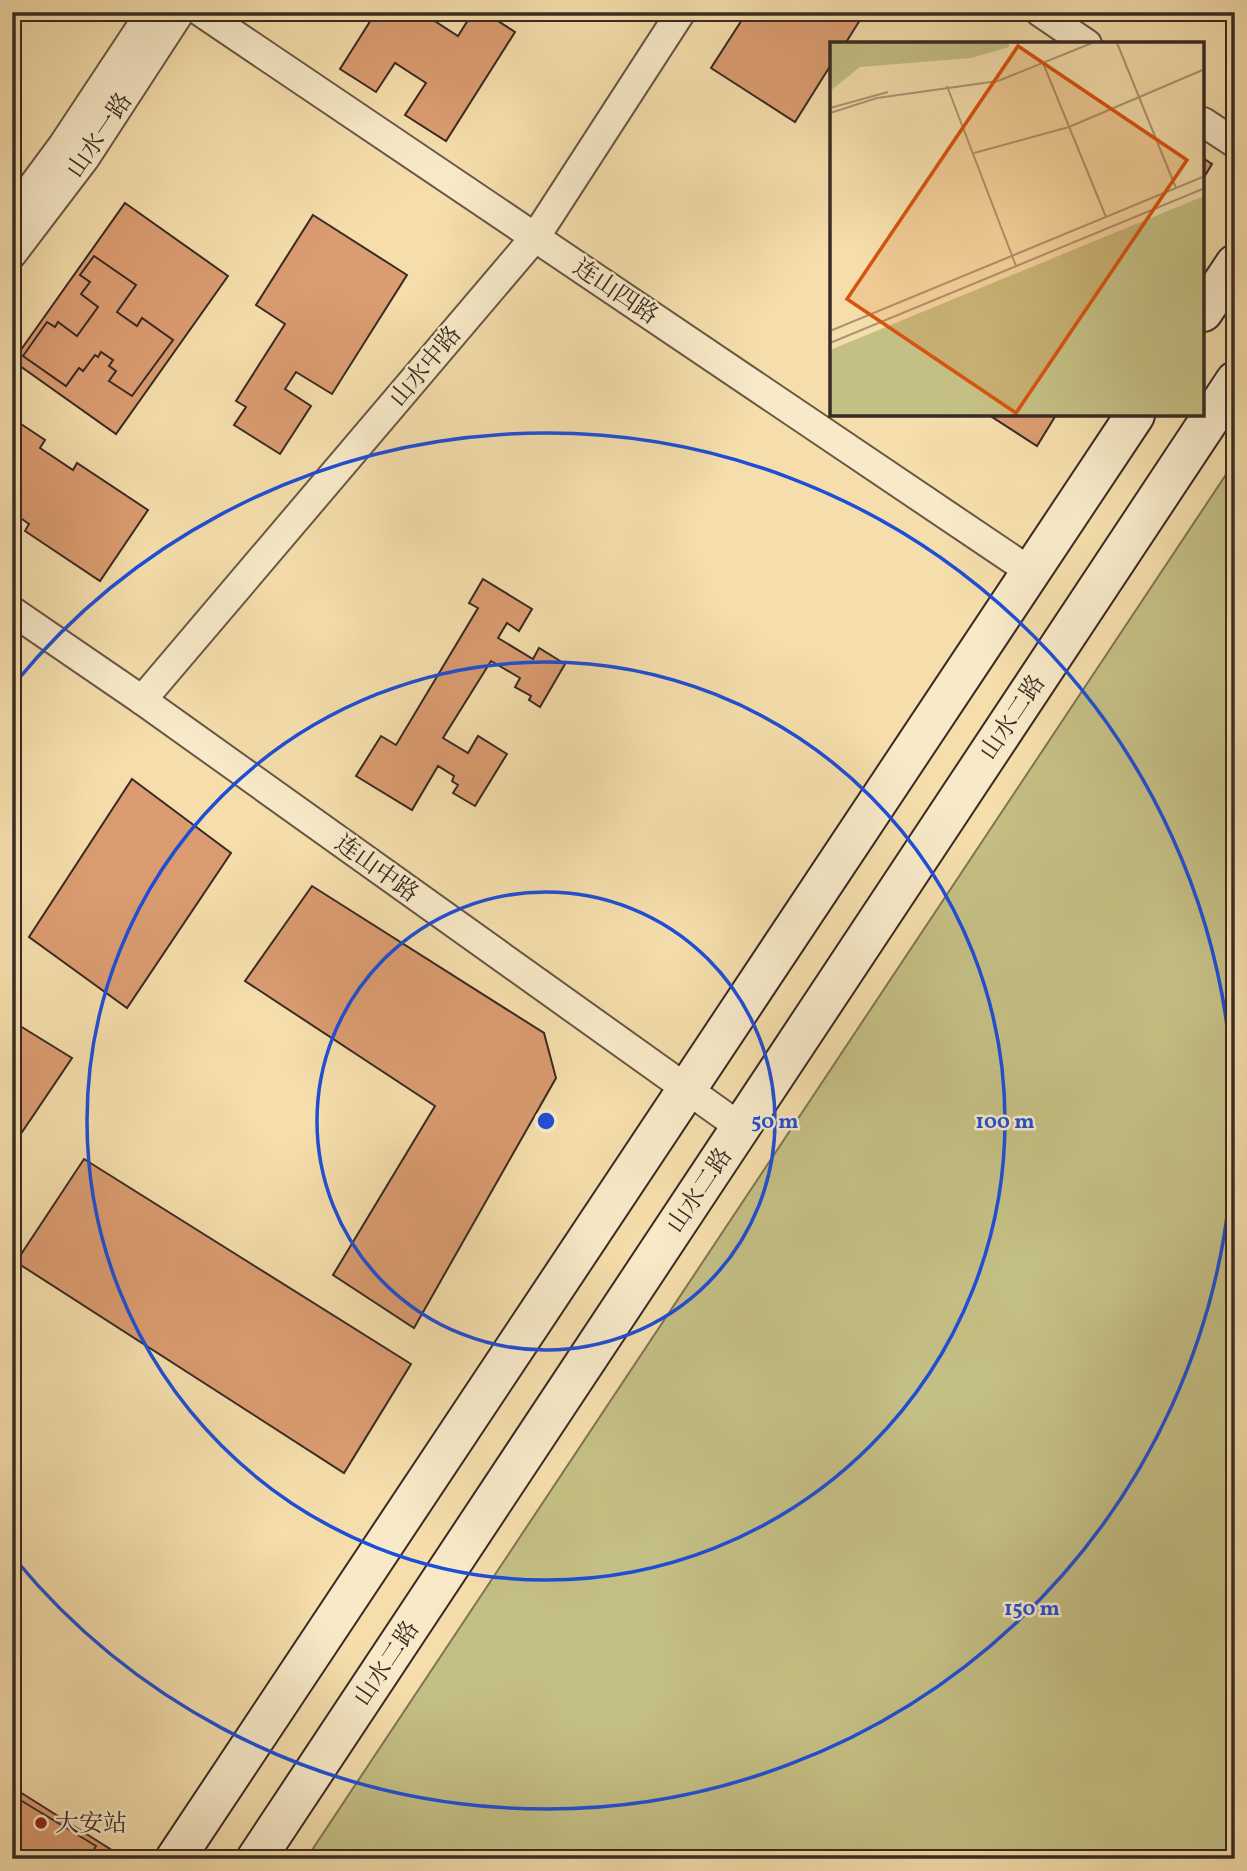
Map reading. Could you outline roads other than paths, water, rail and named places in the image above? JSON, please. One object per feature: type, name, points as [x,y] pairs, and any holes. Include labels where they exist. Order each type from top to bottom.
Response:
[{"type":"street","name":"山水一路","points":[[12,214],[63,145],[151,12]]},
{"type":"street","name":"山水一路","points":[[12,254],[85,158],[180,12]]},
{"type":"street","name":"连山四路","points":[[201,12],[1031,572]]},
{"type":"street","name":"山水中路","points":[[142,700],[536,236],[681,12]]},
{"type":"street","points":[[1040,12],[1084,42]]},
{"type":"street","points":[[1205,123],[1235,143]]},
{"type":"street","points":[[1205,309],[1235,264]]},
{"type":"street","name":"山水二路","points":[[256,1859],[1235,382]]},
{"type":"street","points":[[175,1859],[1134,416]]},
{"type":"street","name":"连山中路","points":[[12,611],[142,700],[740,1127]]},
{"type":"place","name":"大安站","points":[[41,1823]]}]
